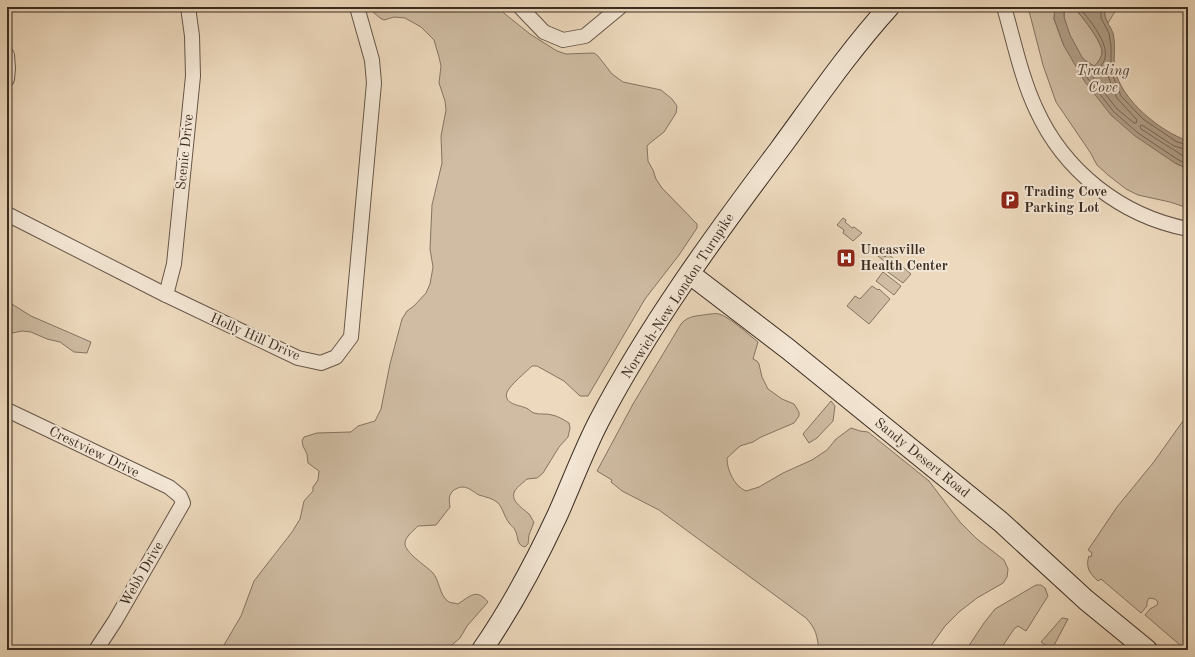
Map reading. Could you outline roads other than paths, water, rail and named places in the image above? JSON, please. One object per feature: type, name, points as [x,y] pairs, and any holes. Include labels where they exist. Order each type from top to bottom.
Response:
[{"type":"main road","name":"Norwich-New London Turnpike","points":[[482,650],[504,617],[530,571],[599,422],[639,350],[746,194],[847,57],[889,7]]},
{"type":"main road","name":"Sandy Desert Road","points":[[690,274],[788,349],[1001,522],[1097,609],[1148,650]]},
{"type":"street","name":"Scenic Drive","points":[[166,295],[174,264],[193,76],[192,36],[188,7]]},
{"type":"street","name":"Holly Hill Drive","points":[[7,214],[166,295],[298,358],[321,363],[336,357],[351,337],[374,83],[372,60],[357,7]]},
{"type":"street","points":[[520,7],[544,32],[563,40],[585,36],[620,7]]},
{"type":"street","points":[[1004,7],[1035,108],[1048,133],[1062,153],[1083,175],[1114,199],[1135,212],[1157,221],[1188,229]]},
{"type":"street","points":[[7,55],[7,79]]},
{"type":"street","name":"Crestview Drive","points":[[7,410],[169,487],[180,496]]},
{"type":"street","name":"Webb Drive","points":[[96,650],[115,621],[183,503],[180,496]]},
{"type":"water","name":"Trading Cove","points":[[1055,7],[1068,7],[1064,11],[1064,17],[1070,35],[1083,59],[1094,66],[1098,62],[1102,52],[1099,42],[1081,15],[1073,7],[1104,7],[1106,18],[1113,33],[1115,70],[1119,82],[1125,93],[1154,122],[1188,141],[1188,169],[1175,163],[1135,136],[1111,115],[1085,82],[1064,46],[1054,19]]},
{"type":"place","name":"Trading Cove Parking Lot","points":[[1010,200]]},
{"type":"place","name":"Uncasville Health Center","points":[[846,258]]}]
